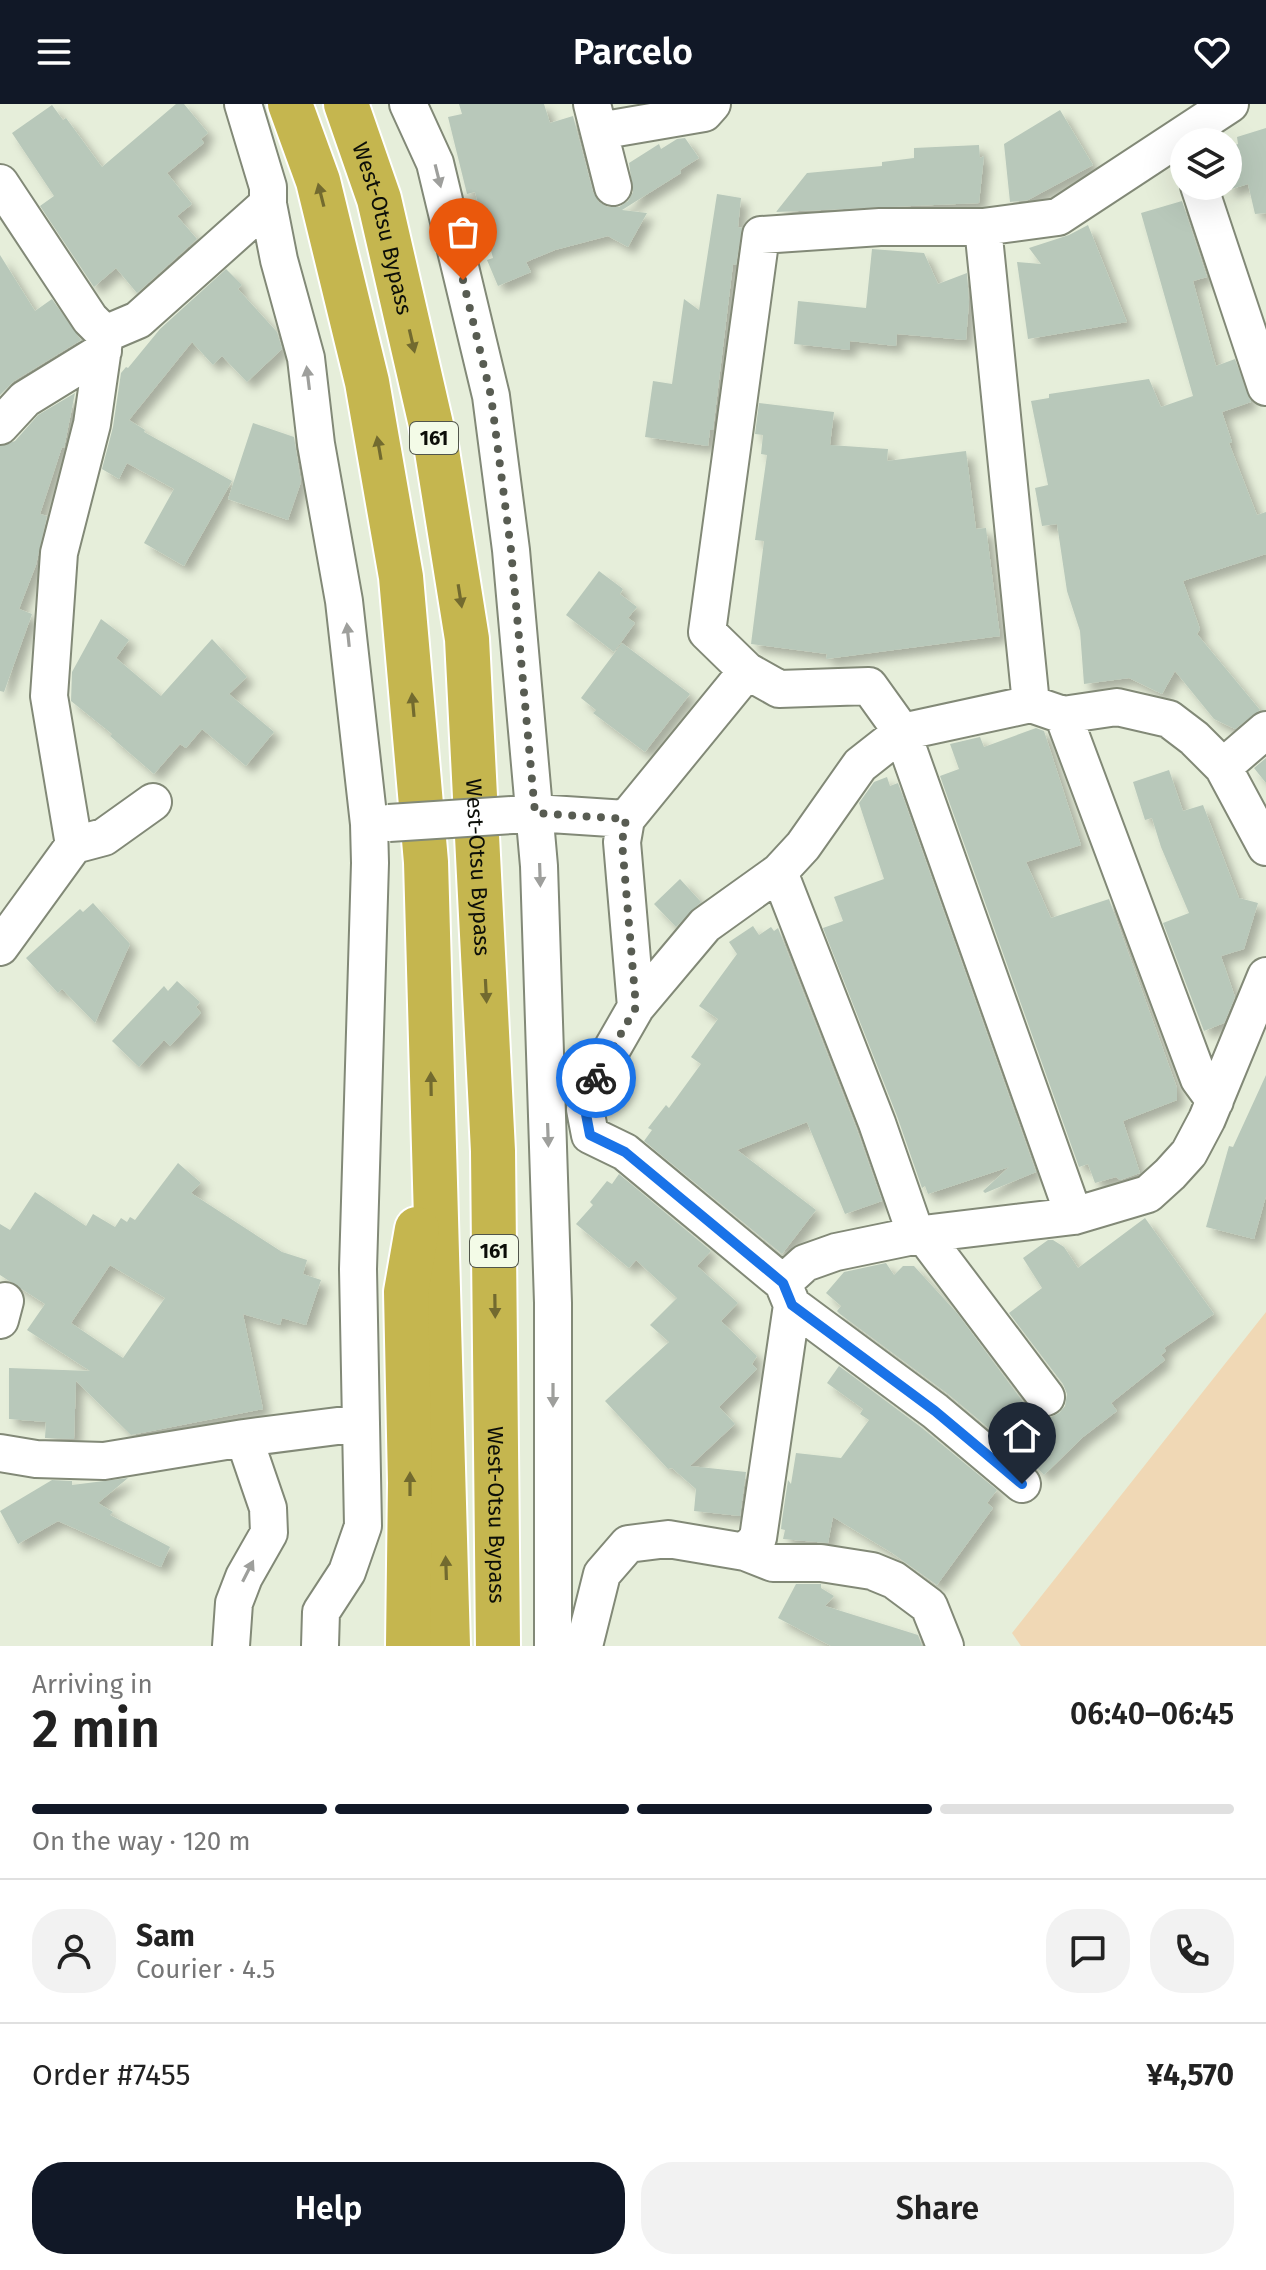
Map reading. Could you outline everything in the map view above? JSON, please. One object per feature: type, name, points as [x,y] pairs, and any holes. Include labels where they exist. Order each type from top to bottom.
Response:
[{"type":"highway","name":"161","points":[[290,104],[318,181],[367,382],[401,577],[426,862],[448,1646]]},
{"type":"highway","name":"West-Otsu Bypass","points":[[346,104],[379,199],[437,451],[467,639],[493,1151],[498,1646]]},
{"type":"highway","points":[[408,1646],[410,1483],[406,1292],[433,1142]]},
{"type":"street","points":[[243,104],[268,187],[268,204],[279,260],[306,358],[316,444],[379,823],[358,1269],[363,1526],[347,1572],[321,1612],[320,1646]]},
{"type":"street","points":[[408,104],[435,163],[491,396],[511,550],[523,814],[539,866],[553,1303],[553,1646]]},
{"type":"street","points":[[613,187],[596,118],[704,113],[712,104]]},
{"type":"street","points":[[1199,128],[1230,104]]},
{"type":"street","points":[[1074,1216],[902,732],[869,686],[779,689],[747,671],[707,632],[761,235],[880,227],[983,227],[1058,217],[1170,148]]},
{"type":"street","points":[[0,183],[104,343],[92,424],[59,553],[49,696],[74,845]]},
{"type":"street","points":[[1204,200],[1261,351],[1266,387]]},
{"type":"street","points":[[0,426],[25,399],[138,320],[268,204]]},
{"type":"street","points":[[983,227],[1047,710],[1199,1079],[1215,1101]]},
{"type":"street","points":[[636,1007],[622,842],[626,819],[747,671]]},
{"type":"street","points":[[551,1203],[590,1135],[585,1109],[597,1075],[636,1007],[705,925],[779,872],[803,846],[860,765],[902,732],[1047,710],[1117,707],[1169,719],[1194,738],[1223,767],[1266,847]]},
{"type":"street","points":[[1223,767],[1266,730]]},
{"type":"street","points":[[0,947],[74,845],[104,837],[153,802]]},
{"type":"street","points":[[379,823],[523,814],[626,819]]},
{"type":"street","points":[[779,872],[920,1235],[1046,1397]]},
{"type":"street","points":[[745,1552],[758,1538],[788,1294],[805,1263],[836,1252],[920,1235],[1074,1216],[1148,1194],[1189,1153],[1215,1101],[1266,976]]},
{"type":"street","points":[[590,1135],[625,1152],[788,1294],[1022,1484]]},
{"type":"street","points":[[0,1453],[36,1459],[104,1461],[361,1423]]},
{"type":"street","points":[[231,1646],[234,1603],[244,1577],[269,1533],[268,1508],[244,1438]]},
{"type":"street","points":[[584,1646],[602,1574],[628,1544],[668,1539],[745,1552],[773,1563],[821,1563],[872,1571],[894,1580],[929,1606],[945,1646]]},
{"type":"shaded area","points":[[1266,1312],[1266,1646],[1021,1646],[1012,1633]]},
{"type":"building","points":[[176,104],[184,104],[208,133],[201,139],[204,143],[167,173],[192,204],[177,216],[197,239],[137,293],[116,268],[94,287],[40,206],[54,196],[12,133],[52,105],[63,120],[66,118],[102,167]]},
{"type":"building","points":[[459,104],[544,104],[550,123],[573,116],[593,192],[599,202],[608,207],[619,207],[628,201],[633,192],[629,163],[659,144],[661,149],[677,139],[685,138],[699,158],[622,210],[647,213],[628,247],[608,236],[555,250],[526,262],[531,272],[498,286],[487,260],[493,258],[475,192],[467,194],[448,117],[462,114]]},
{"type":"building","points":[[1060,110],[1093,165],[1028,200],[1010,202],[1004,144]]},
{"type":"building","points":[[1266,128],[1266,213],[1255,214],[1248,184],[1242,186],[1242,135]]},
{"type":"building","points":[[979,145],[980,158],[984,156],[979,203],[776,212],[807,173],[882,166],[882,162],[914,158],[914,148]]},
{"type":"building","points":[[717,194],[741,198],[738,227],[742,228],[736,265],[733,264],[713,430],[710,430],[708,446],[645,437],[653,381],[672,384],[684,299],[699,310]]},
{"type":"building","points":[[1182,201],[1207,277],[1193,281],[1216,366],[1235,359],[1251,402],[1222,412],[1232,442],[1229,443],[1257,515],[1266,512],[1266,554],[1183,581],[1200,629],[1197,634],[1260,710],[1235,729],[1214,719],[1175,671],[1162,694],[1129,678],[1084,684],[1080,631],[1067,591],[1057,524],[1042,526],[1035,488],[1048,485],[1031,401],[1049,398],[1049,394],[1149,379],[1161,407],[1193,396],[1141,213]]},
{"type":"building","points":[[1088,225],[1127,322],[1028,339],[1017,262],[1041,264],[1029,248],[1069,235]]},
{"type":"building","points":[[872,249],[924,253],[938,284],[967,273],[969,302],[966,340],[897,334],[896,346],[850,341],[850,350],[794,344],[798,301],[866,308]]},
{"type":"building","points":[[0,255],[35,311],[52,299],[81,340],[14,381],[0,395]]},
{"type":"building","points":[[226,269],[242,285],[238,289],[277,332],[282,349],[247,382],[222,356],[213,365],[192,342],[129,420],[144,432],[232,481],[184,566],[144,543],[174,489],[127,463],[119,479],[102,469],[113,427],[121,373],[160,329]]},
{"type":"building","points":[[75,393],[64,448],[40,514],[47,516],[36,565],[19,609],[32,614],[4,692],[0,691],[0,446],[15,441],[38,415]]},
{"type":"building","points":[[759,403],[834,412],[830,445],[888,449],[887,461],[966,451],[976,529],[986,528],[1000,636],[826,659],[827,654],[751,644],[764,541],[755,540],[767,455],[761,454],[763,435],[755,434]]},
{"type":"building","points":[[253,423],[294,437],[301,482],[288,520],[228,499]]},
{"type":"building","points":[[599,571],[623,589],[620,594],[637,607],[628,618],[635,623],[614,652],[566,615]]},
{"type":"building","points":[[101,619],[129,640],[116,658],[161,696],[212,639],[247,677],[229,694],[274,732],[246,766],[202,729],[186,748],[180,744],[154,774],[71,701],[72,672]]},
{"type":"building","points":[[622,643],[690,694],[645,752],[593,713],[596,710],[581,698]]},
{"type":"building","points":[[1036,728],[1044,731],[1081,845],[1026,862],[1051,918],[1109,899],[1177,1088],[1177,1100],[1123,1121],[1140,1173],[1120,1180],[1116,1177],[1095,1183],[1088,1164],[1079,1167],[940,776],[959,769],[950,744],[980,737],[984,747]]},
{"type":"building","points":[[1266,758],[1266,783],[1254,768]]},
{"type":"building","points":[[1169,770],[1183,811],[1203,805],[1239,898],[1258,903],[1244,949],[1221,956],[1235,997],[1224,1023],[1204,1031],[1163,923],[1189,913],[1152,818],[1145,820],[1133,782]]},
{"type":"building","points":[[887,777],[890,786],[898,783],[1036,1172],[985,1193],[983,1191],[1009,1167],[928,1194],[925,1186],[922,1188],[823,928],[843,921],[834,897],[884,879],[859,803],[874,782]]},
{"type":"building","points":[[680,879],[701,902],[676,927],[654,904]]},
{"type":"building","points":[[93,903],[130,944],[95,1023],[62,989],[58,993],[26,958],[80,909],[83,912]]},
{"type":"building","points":[[753,926],[759,935],[771,927],[774,931],[778,928],[882,1201],[845,1214],[807,1122],[737,1150],[816,1210],[782,1254],[644,1141],[652,1130],[648,1128],[666,1105],[669,1108],[701,1064],[691,1057],[718,1019],[699,1006],[737,954],[729,942]]},
{"type":"building","points":[[177,981],[200,1002],[196,1007],[201,1013],[170,1046],[164,1040],[139,1067],[112,1041],[164,986],[168,991]]},
{"type":"building","points":[[1266,1075],[1266,1196],[1254,1239],[1206,1227],[1229,1146],[1233,1147]]},
{"type":"building","points":[[178,1163],[201,1183],[191,1193],[282,1252],[307,1260],[303,1274],[321,1280],[306,1325],[282,1318],[280,1325],[243,1314],[263,1409],[131,1435],[76,1381],[74,1439],[45,1438],[46,1422],[9,1419],[9,1368],[90,1371],[27,1330],[45,1304],[0,1275],[0,1224],[10,1230],[35,1192],[86,1226],[93,1214],[115,1227],[121,1218],[127,1222],[130,1217],[135,1220]],"holes":[[[110,1265],[165,1298],[123,1358],[71,1323]]]},
{"type":"building","points":[[619,1174],[711,1251],[697,1266],[738,1303],[721,1321],[757,1356],[752,1364],[757,1369],[719,1407],[735,1424],[690,1466],[746,1472],[740,1516],[694,1511],[696,1489],[672,1468],[668,1469],[605,1401],[669,1342],[650,1325],[677,1298],[636,1260],[629,1268],[576,1224],[593,1205],[590,1202],[607,1181],[612,1184]]},
{"type":"building","points":[[1145,1218],[1214,1314],[1164,1348],[1166,1351],[1161,1355],[1165,1360],[1111,1403],[1117,1411],[1083,1437],[1044,1475],[1024,1454],[1022,1456],[948,1394],[840,1314],[837,1311],[841,1306],[826,1293],[844,1272],[886,1263],[894,1275],[903,1266],[914,1266],[957,1313],[1029,1410],[1039,1417],[1049,1418],[1065,1406],[1067,1394],[1063,1384],[1009,1313],[1042,1288],[1023,1258],[1048,1240],[1053,1240],[1064,1247],[1078,1268]]},
{"type":"building","points":[[839,1366],[922,1428],[997,1490],[987,1503],[993,1508],[937,1585],[833,1517],[828,1543],[783,1539],[785,1530],[781,1529],[788,1480],[791,1484],[796,1453],[841,1458],[869,1420],[860,1414],[863,1409],[827,1383]]},
{"type":"building","points":[[128,1478],[98,1503],[113,1512],[110,1515],[170,1547],[161,1567],[58,1521],[18,1544],[0,1511],[52,1480],[72,1481],[72,1485]]},
{"type":"building","points":[[796,1584],[821,1584],[821,1588],[834,1596],[825,1606],[918,1635],[922,1646],[831,1646],[778,1618]]},
{"type":"way so far","points":[[463,280],[491,396],[511,550],[535,813],[626,819],[622,842],[636,1007],[596,1078]]},
{"type":"route","points":[[596,1078],[585,1109],[590,1135],[625,1152],[783,1283],[792,1305],[935,1411],[1022,1484]]}]
